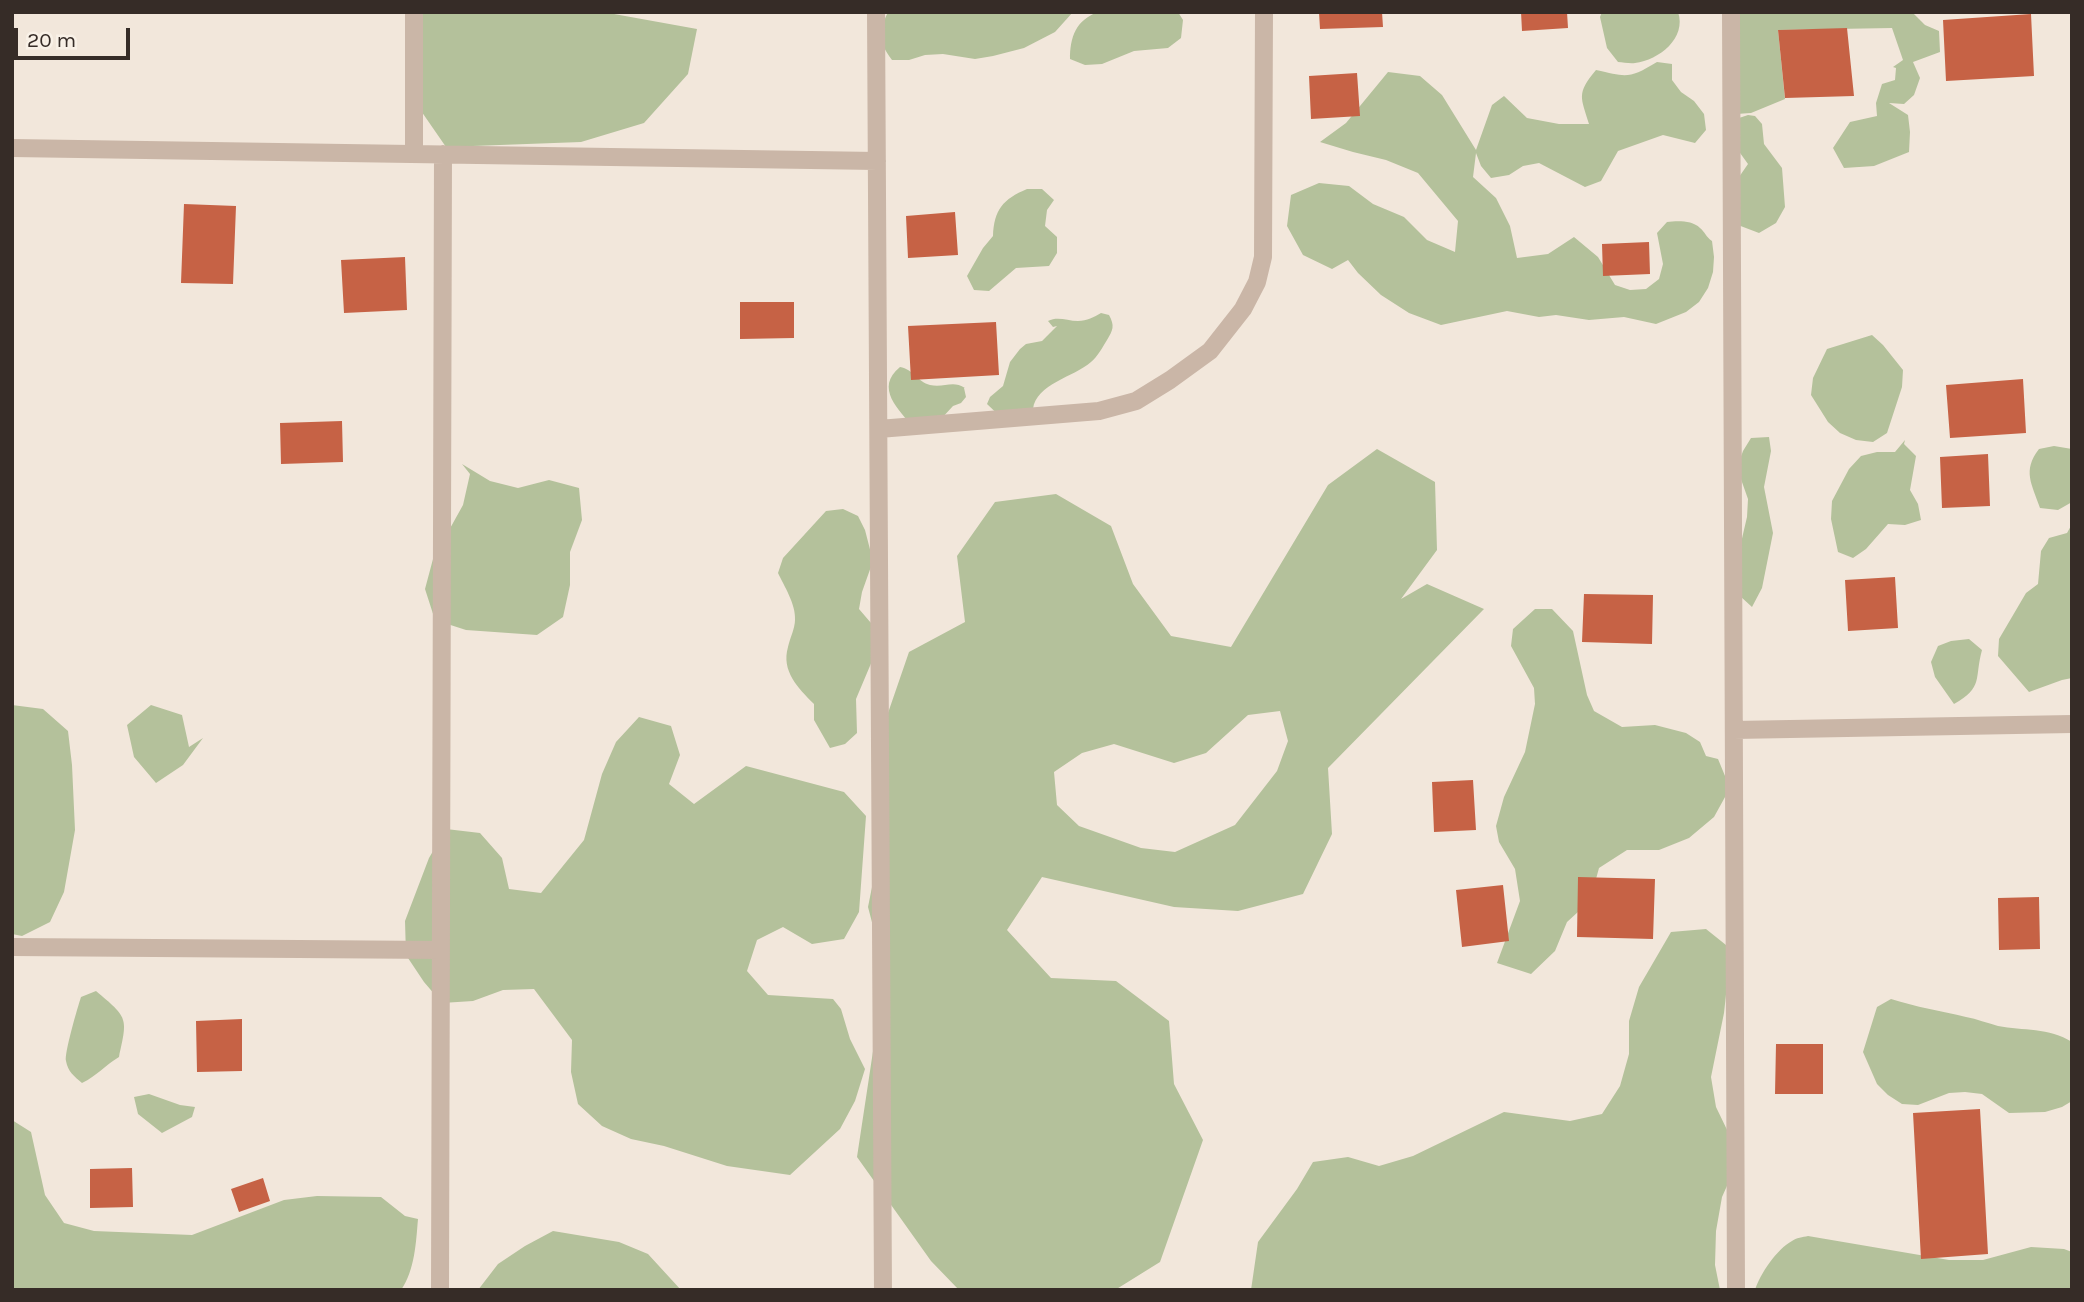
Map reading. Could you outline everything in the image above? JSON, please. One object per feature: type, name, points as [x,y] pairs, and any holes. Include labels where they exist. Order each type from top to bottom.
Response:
[{"type":"street","points":[[414,12],[414,154]]},
{"type":"street","points":[[876,12],[883,1290]]},
{"type":"street","points":[[879,429],[1099,411],[1136,401],[1210,351],[1243,309],[1257,282],[1263,257],[1264,12]]},
{"type":"street","points":[[1731,12],[1737,1290]]},
{"type":"street","points":[[12,148],[877,161]]},
{"type":"street","points":[[440,1290],[443,154]]},
{"type":"street","points":[[1734,730],[2072,724]]},
{"type":"street","points":[[12,947],[441,950]]},
{"type":"green space","points":[[415,12],[603,12],[697,29],[688,74],[644,123],[581,142],[446,147],[408,92]]},
{"type":"green space","points":[[888,12],[1073,12],[1055,32],[1024,48],[975,59],[943,54],[892,60],[881,37]]},
{"type":"green space","points":[[1098,12],[1178,12],[1183,20],[1181,38],[1168,48],[1134,51],[1102,64],[1085,65],[1070,59],[1076,30],[1090,15]]},
{"type":"green space","points":[[1602,12],[1678,12],[1680,22],[1675,39],[1662,52],[1644,61],[1618,62],[1607,48],[1600,17]]},
{"type":"green space","points":[[1732,12],[1912,12],[1925,25],[1939,31],[1940,52],[1913,62],[1920,78],[1914,95],[1904,104],[1889,103],[1908,115],[1909,152],[1874,166],[1844,168],[1833,148],[1850,122],[1877,116],[1876,103],[1882,84],[1895,80],[1896,68],[1893,67],[1903,60],[1892,28],[1778,30],[1785,99],[1751,113],[1736,114]]},
{"type":"green space","points":[[1657,62],[1672,64],[1672,80],[1704,114],[1706,130],[1695,143],[1663,135],[1618,151],[1601,181],[1585,187],[1539,163],[1523,166],[1509,175],[1491,178],[1481,166],[1476,153],[1473,177],[1496,198],[1510,226],[1517,258],[1548,254],[1574,237],[1598,257],[1615,285],[1630,290],[1646,289],[1659,279],[1663,264],[1657,233],[1667,222],[1697,225],[1712,241],[1713,272],[1708,288],[1699,302],[1686,312],[1656,324],[1624,317],[1589,320],[1556,315],[1539,317],[1507,311],[1441,325],[1409,313],[1381,295],[1348,260],[1332,269],[1303,255],[1287,226],[1291,195],[1319,183],[1349,186],[1373,204],[1404,217],[1427,240],[1455,252],[1458,221],[1418,173],[1386,160],[1320,142],[1346,123],[1388,72],[1420,76],[1442,95],[1476,150],[1492,105],[1504,96],[1527,118],[1559,124],[1589,124],[1582,96],[1585,85],[1596,70],[1628,75]]},
{"type":"green space","points":[[1755,116],[1762,124],[1764,144],[1782,168],[1785,207],[1776,223],[1759,233],[1738,225],[1739,177],[1748,164],[1730,139],[1739,118]]},
{"type":"green space","points":[[1027,189],[1042,189],[1054,200],[1047,210],[1045,226],[1057,237],[1057,253],[1049,266],[1016,268],[989,291],[974,290],[967,276],[993,236],[995,219],[1001,206]]},
{"type":"green space","points":[[1101,313],[1109,315],[1112,328],[1098,355],[1084,367],[1048,387],[1036,400],[1033,409],[1006,422],[987,404],[990,397],[1003,386],[1010,362],[1020,349],[1026,344],[1042,341],[1057,326],[1053,327],[1048,321],[1081,321]]},
{"type":"green space","points":[[1872,335],[1903,370],[1902,387],[1887,433],[1873,442],[1856,440],[1840,433],[1828,422],[1811,395],[1813,378],[1827,349]]},
{"type":"green space","points":[[900,367],[930,385],[961,386],[965,388],[966,397],[941,419],[914,428],[896,406],[889,391],[889,383]]},
{"type":"green space","points":[[1769,437],[1771,451],[1764,487],[1773,533],[1762,588],[1752,607],[1740,596],[1740,547],[1748,499],[1737,468],[1751,438]]},
{"type":"green space","points":[[1905,440],[1904,444],[1916,456],[1910,490],[1918,504],[1921,520],[1905,525],[1888,524],[1866,549],[1853,558],[1838,552],[1831,519],[1832,501],[1849,469],[1861,456],[1877,452],[1895,452]]},
{"type":"green space","points":[[2054,446],[2072,449],[2072,502],[2058,510],[2040,508],[2030,478],[2031,464],[2039,449]]},
{"type":"green space","points":[[1377,449],[1435,482],[1437,550],[1401,599],[1427,584],[1484,609],[1328,768],[1332,834],[1303,894],[1238,911],[1174,907],[1042,877],[1007,930],[1051,978],[1116,981],[1169,1021],[1174,1084],[1203,1140],[1160,1262],[1115,1290],[959,1290],[931,1261],[857,1157],[885,972],[868,907],[881,842],[888,713],[909,652],[965,622],[957,556],[995,502],[1056,494],[1111,526],[1133,584],[1171,636],[1231,647],[1328,485]],"holes":[[[1280,711],[1288,741],[1277,771],[1235,825],[1175,852],[1141,848],[1079,826],[1057,805],[1054,772],[1082,753],[1114,744],[1174,763],[1206,753],[1248,715]]]},
{"type":"green space","points":[[462,464],[490,481],[518,488],[549,480],[579,488],[582,520],[570,552],[570,585],[563,617],[537,635],[466,630],[435,620],[425,589],[433,559],[463,505],[470,474]]},
{"type":"green space","points":[[843,509],[858,516],[865,530],[873,561],[859,609],[871,623],[875,654],[856,699],[857,733],[845,744],[830,748],[814,720],[814,704],[789,671],[786,656],[795,614],[778,573],[783,558],[826,511]]},
{"type":"green space","points":[[2072,524],[2072,678],[2029,692],[1998,656],[1999,639],[2026,593],[2038,584],[2041,551],[2049,538],[2067,533]]},
{"type":"green space","points":[[1535,609],[1552,609],[1573,631],[1587,695],[1594,711],[1622,727],[1655,725],[1686,733],[1700,742],[1706,756],[1718,759],[1730,788],[1714,817],[1689,838],[1659,850],[1627,850],[1599,868],[1590,901],[1567,922],[1555,951],[1531,974],[1497,963],[1520,901],[1515,869],[1499,842],[1496,826],[1504,797],[1525,752],[1535,704],[1534,688],[1511,646],[1513,629]]},
{"type":"green space","points":[[1969,639],[1982,650],[1976,682],[1970,692],[1954,704],[1935,677],[1931,662],[1938,646]]},
{"type":"green space","points":[[12,705],[43,709],[68,731],[75,830],[64,892],[50,922],[22,936],[12,934]]},
{"type":"green space","points":[[151,705],[182,715],[189,747],[203,738],[183,765],[156,783],[134,757],[127,725]]},
{"type":"green space","points":[[639,717],[671,726],[680,755],[669,784],[694,804],[746,766],[844,792],[866,816],[859,912],[844,939],[812,944],[783,927],[757,940],[747,971],[768,995],[833,999],[841,1009],[850,1039],[865,1069],[855,1101],[840,1129],[790,1175],[727,1166],[664,1146],[631,1139],[602,1126],[578,1104],[571,1072],[572,1040],[534,989],[503,990],[473,1001],[442,1003],[406,955],[405,921],[429,858],[446,829],[480,833],[502,858],[509,889],[541,893],[584,840],[602,774],[616,742]]},
{"type":"green space","points":[[1706,929],[1731,949],[1724,1013],[1711,1077],[1716,1107],[1730,1136],[1735,1168],[1722,1197],[1716,1231],[1715,1265],[1720,1290],[1251,1290],[1258,1242],[1297,1189],[1313,1162],[1348,1157],[1379,1166],[1413,1156],[1504,1112],[1570,1121],[1602,1114],[1620,1086],[1629,1054],[1629,1021],[1639,987],[1671,932]]},
{"type":"green space","points":[[96,991],[120,1013],[124,1034],[119,1057],[82,1083],[70,1071],[66,1057],[81,997]]},
{"type":"green space","points":[[1891,999],[1998,1026],[2054,1034],[2072,1042],[2072,1101],[2045,1112],[2009,1113],[1982,1094],[1965,1092],[1949,1093],[1918,1105],[1902,1104],[1877,1084],[1863,1052],[1877,1007]]},
{"type":"green space","points":[[149,1094],[180,1105],[195,1107],[192,1117],[162,1133],[138,1114],[134,1097]]},
{"type":"green space","points":[[12,1120],[31,1132],[45,1195],[64,1223],[94,1231],[192,1235],[284,1200],[317,1196],[381,1197],[405,1216],[418,1219],[414,1256],[406,1282],[401,1290],[12,1290]]},
{"type":"green space","points":[[553,1231],[619,1242],[648,1254],[681,1290],[478,1290],[498,1264]]},
{"type":"green space","points":[[1808,1236],[1949,1260],[1983,1260],[2031,1247],[2064,1249],[2072,1252],[2072,1290],[1755,1290],[1775,1256],[1794,1240]]},
{"type":"building","points":[[1319,12],[1382,12],[1383,27],[1320,29]]},
{"type":"building","points":[[1521,12],[1567,12],[1568,28],[1522,31]]},
{"type":"building","points":[[2031,14],[2034,76],[1946,81],[1943,20]]},
{"type":"building","points":[[1847,28],[1854,96],[1785,98],[1778,30]]},
{"type":"building","points":[[1357,73],[1360,116],[1311,119],[1309,76]]},
{"type":"building","points":[[184,204],[236,206],[233,284],[181,283]]},
{"type":"building","points":[[955,212],[958,255],[908,258],[906,216]]},
{"type":"building","points":[[1649,242],[1650,274],[1603,276],[1602,244]]},
{"type":"building","points":[[405,257],[407,310],[344,313],[341,260]]},
{"type":"building","points":[[740,302],[794,302],[794,338],[740,339]]},
{"type":"building","points":[[996,322],[999,375],[911,380],[908,326]]},
{"type":"building","points":[[2023,379],[2026,433],[1950,438],[1946,385]]},
{"type":"building","points":[[342,421],[343,462],[281,464],[280,423]]},
{"type":"building","points":[[1988,454],[1990,506],[1942,508],[1940,457]]},
{"type":"building","points":[[1895,577],[1898,628],[1848,631],[1845,580]]},
{"type":"building","points":[[1584,594],[1653,595],[1652,644],[1582,642]]},
{"type":"building","points":[[1473,780],[1476,830],[1434,832],[1432,782]]},
{"type":"building","points":[[1578,877],[1655,879],[1653,939],[1577,937]]},
{"type":"building","points":[[1503,885],[1509,941],[1462,947],[1456,890]]},
{"type":"building","points":[[2039,897],[2040,949],[1999,950],[1998,898]]},
{"type":"building","points":[[242,1019],[242,1071],[197,1072],[196,1021]]},
{"type":"building","points":[[1776,1044],[1823,1044],[1823,1094],[1775,1094]]},
{"type":"building","points":[[1980,1109],[1988,1254],[1921,1259],[1913,1113]]},
{"type":"building","points":[[132,1168],[133,1207],[90,1208],[90,1169]]},
{"type":"building","points":[[263,1178],[270,1201],[239,1212],[231,1189]]}]
